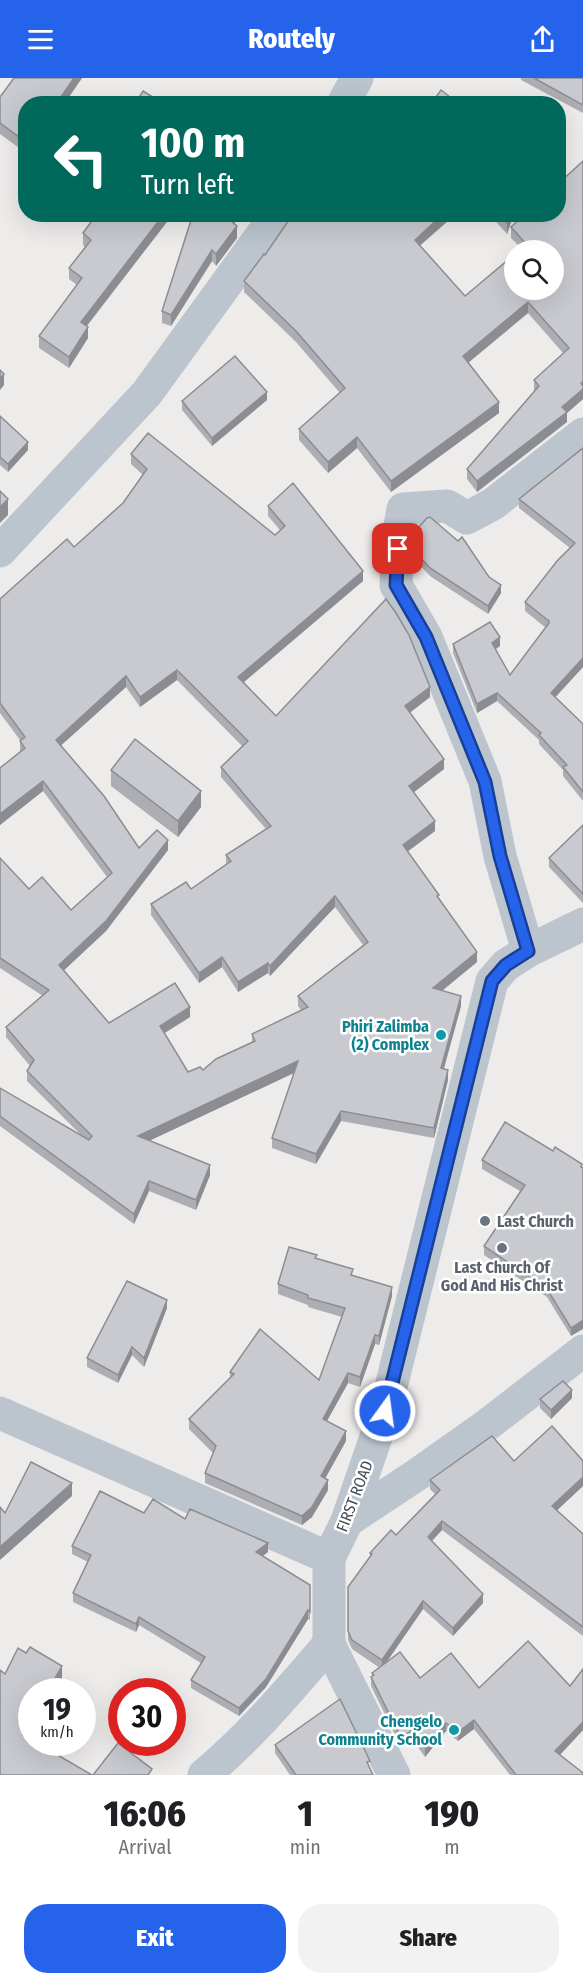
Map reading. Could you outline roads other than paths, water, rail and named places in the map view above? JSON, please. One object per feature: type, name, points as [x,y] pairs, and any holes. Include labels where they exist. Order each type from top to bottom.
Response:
[{"type":"street","points":[[347,96],[357,78]]},
{"type":"street","points":[[0,551],[147,393],[271,222]]},
{"type":"street","points":[[528,951],[500,856],[485,782],[426,637],[396,585],[398,537],[403,508],[447,506],[467,518],[493,504],[583,434]]},
{"type":"street","name":"FIRST ROAD","points":[[329,1558],[347,1521],[385,1411],[492,981],[506,965],[528,951],[583,924]]},
{"type":"street","points":[[347,1521],[483,1428],[583,1351]]},
{"type":"street","points":[[6,1426],[329,1558],[329,1644],[394,1775]]},
{"type":"street","points":[[204,1775],[267,1716],[329,1644]]},
{"type":"place","name":"Phiri Zalimba (2) Complex","points":[[441,1035]]},
{"type":"place","name":"Last Church","points":[[485,1221]]},
{"type":"place","name":"Last Church Of God And His Christ","points":[[502,1248]]},
{"type":"place","name":"Chengelo Community School","points":[[454,1730]]}]
